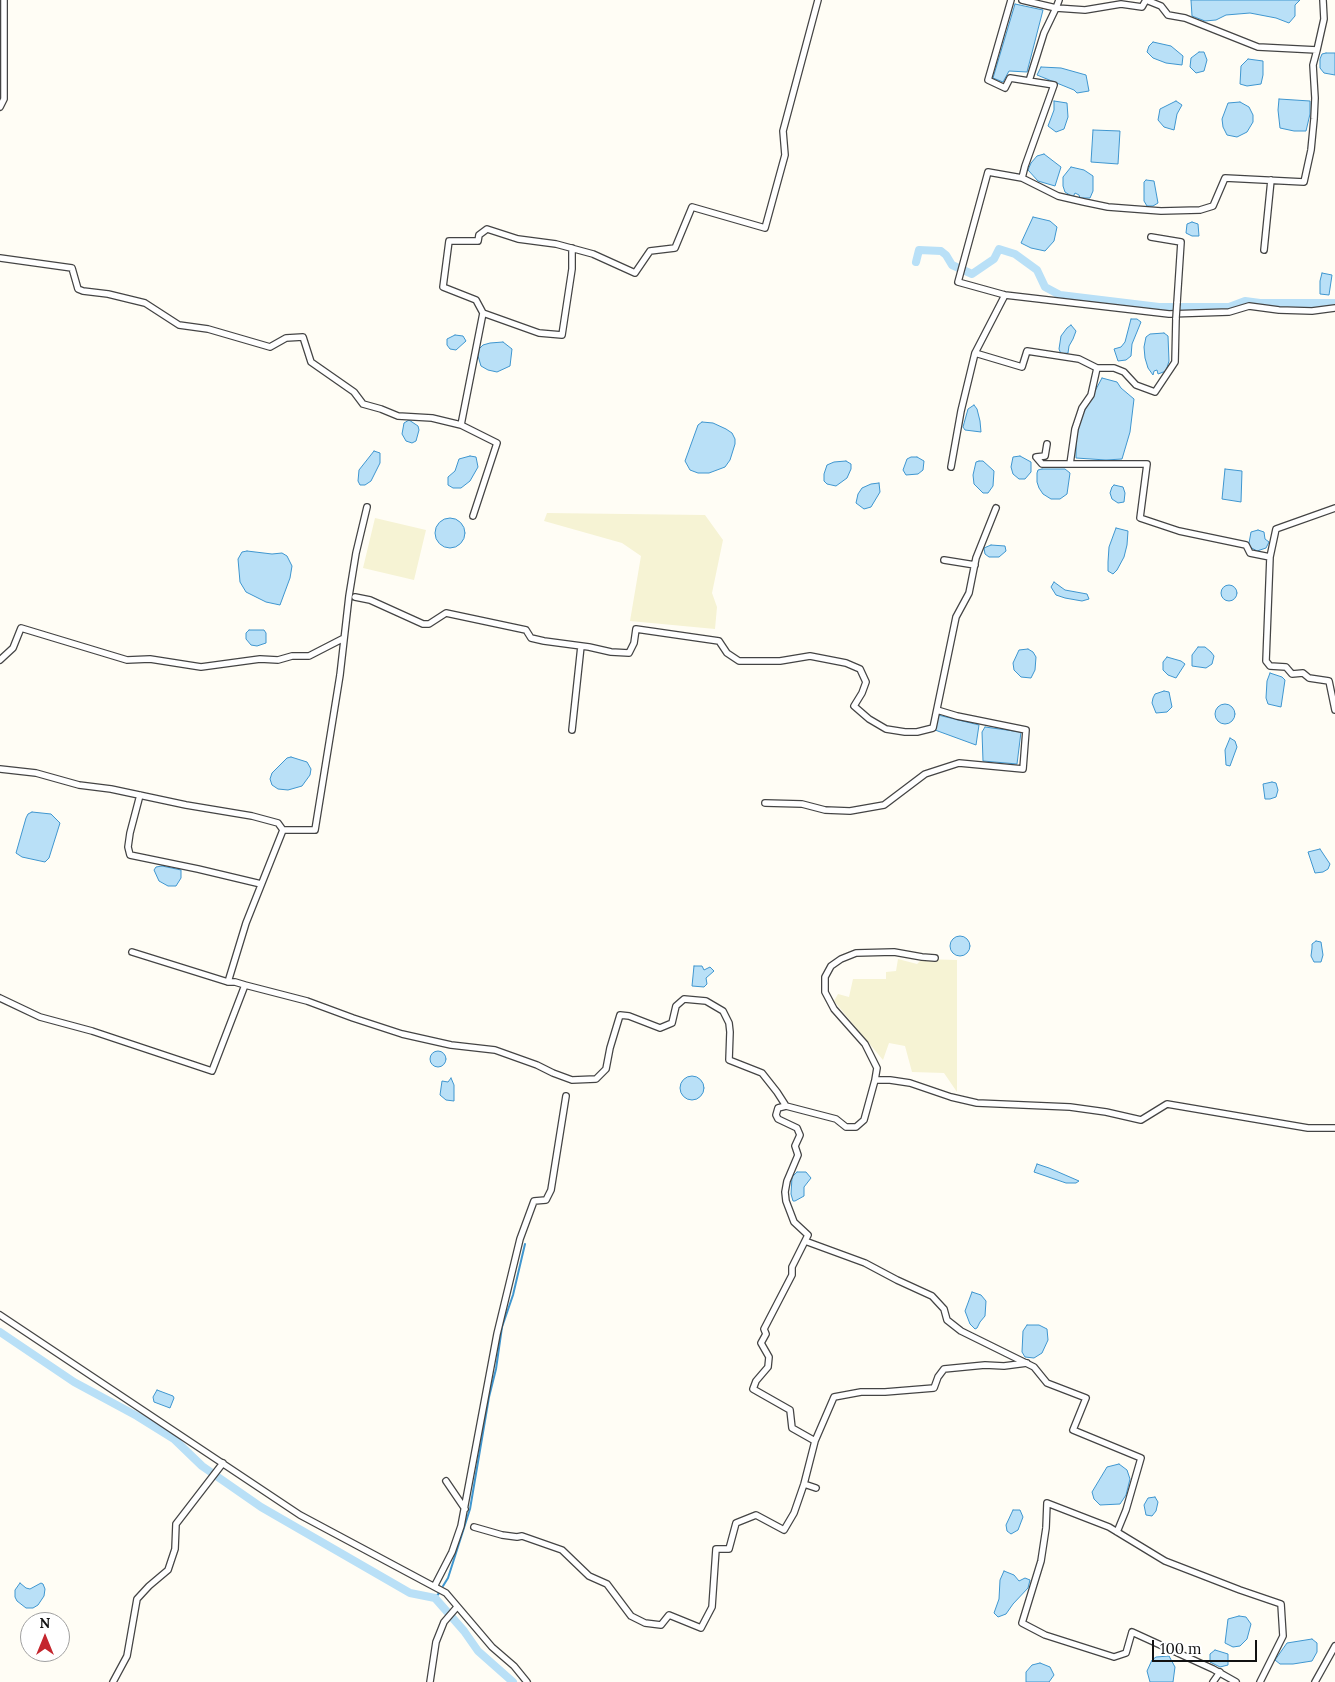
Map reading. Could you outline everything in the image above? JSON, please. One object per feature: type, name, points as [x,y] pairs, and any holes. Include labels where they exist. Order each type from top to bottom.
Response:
[{"type":"street","points":[[0,107],[4,99],[4,0]]},
{"type":"street","points":[[461,425],[483,313],[476,300],[443,287],[449,241],[478,241],[479,235],[488,229],[518,239],[572,248],[592,254],[635,273],[650,251],[675,248],[692,206],[765,228],[785,155],[783,131],[818,0]]},
{"type":"street","points":[[1011,0],[988,80],[1005,88],[1010,78],[1054,85],[1022,178]]},
{"type":"street","points":[[1022,0],[1056,8],[1085,10],[1121,4],[1142,7],[1146,0],[1161,6],[1168,15],[1185,18],[1258,47],[1317,50]]},
{"type":"street","points":[[1029,81],[1044,33],[1059,0]]},
{"type":"street","points":[[1323,0],[1324,19],[1313,66],[1315,98],[1311,150],[1304,182],[1225,178],[1213,206],[1200,210],[1161,211],[1108,207],[1084,202],[1058,196],[1022,178],[988,172],[958,282],[1005,295],[1169,314],[1229,312],[1249,306],[1279,310],[1335,308]]},
{"type":"street","points":[[1264,250],[1271,180]]},
{"type":"street","points":[[975,353],[1022,367],[1027,351],[1078,359],[1097,368],[1114,368],[1124,372],[1136,384],[1156,392],[1175,362],[1181,242],[1151,237]]},
{"type":"street","points":[[483,313],[539,333],[562,335],[572,269],[572,248]]},
{"type":"street","points":[[0,258],[72,268],[78,289],[145,303],[179,325],[208,330],[270,347],[286,338],[303,337],[311,362],[354,392],[363,404],[398,416],[432,418],[461,425],[498,443],[473,516]]},
{"type":"street","points":[[950,467],[975,353],[1005,295]]},
{"type":"street","points":[[1070,464],[1075,429],[1082,408],[1091,395],[1097,368]]},
{"type":"street","points":[[1047,444],[1045,456],[1036,457],[1042,464],[1147,464],[1140,518],[1179,531],[1246,545],[1250,553],[1270,557]]},
{"type":"street","points":[[283,830],[315,830],[340,675],[356,553],[368,507]]},
{"type":"street","points":[[355,597],[370,600],[423,624],[429,624],[446,613],[526,630],[531,638],[544,641],[629,653],[634,643],[636,629],[719,641],[727,653],[739,661],[780,661],[810,656],[846,663],[860,669],[866,682],[862,694],[854,706],[869,719],[886,729],[917,732],[933,728],[956,617],[969,593],[975,565],[996,508]]},
{"type":"street","points":[[1335,508],[1276,529],[1270,557],[1266,661],[1270,666],[1286,667],[1292,674],[1303,673],[1308,678],[1329,680],[1335,710]]},
{"type":"street","points":[[944,560],[975,565]]},
{"type":"street","points":[[0,660],[13,648],[21,628],[127,660],[150,659],[201,667],[260,659],[278,660],[292,656],[309,656],[344,638]]},
{"type":"street","points":[[572,730],[581,646]]},
{"type":"street","points":[[765,804],[802,804],[825,810],[850,811],[884,805],[925,774],[958,763],[1023,770],[1026,730],[937,710]]},
{"type":"street","points":[[0,769],[36,773],[79,785],[111,789],[252,816],[278,823],[283,830]]},
{"type":"street","points":[[140,795],[130,834],[128,847],[130,855],[261,884]]},
{"type":"street","points":[[228,982],[246,923],[283,830]]},
{"type":"street","points":[[132,952],[228,982],[235,982],[308,1001],[402,1034],[451,1045],[495,1050],[572,1080],[596,1079],[606,1069],[620,1015],[629,1016],[660,1028],[672,1023],[676,1006],[684,1000],[706,1001],[723,1012],[729,1023],[729,1060],[762,1073],[786,1106]]},
{"type":"street","points":[[815,1441],[792,1428],[790,1410],[754,1389],[756,1381],[768,1367],[769,1357],[760,1343],[766,1334],[764,1329],[792,1275],[792,1267],[808,1235],[794,1222],[785,1192],[787,1181],[798,1155],[795,1146],[800,1134],[797,1128],[778,1119],[776,1115],[778,1108],[786,1106],[836,1119],[846,1127],[856,1127],[864,1120],[877,1068],[865,1044],[834,1008],[825,992],[824,977],[831,966],[841,959],[856,953],[894,952],[935,958]]},
{"type":"street","points":[[0,998],[40,1017],[212,1071],[245,985]]},
{"type":"street","points":[[875,1080],[910,1083],[951,1097],[977,1103],[1070,1107],[1106,1112],[1141,1120],[1167,1104],[1308,1128],[1335,1128]]},
{"type":"street","points":[[435,1586],[452,1552],[461,1526],[498,1334],[520,1240],[534,1201],[546,1200],[551,1190],[566,1096]]},
{"type":"street","points":[[805,1241],[865,1263],[932,1296],[944,1309],[947,1320],[961,1332],[1034,1367],[1047,1383],[1086,1398],[1073,1430],[1141,1458],[1126,1510],[1116,1532]]},
{"type":"street","points":[[0,1315],[123,1395],[300,1515],[446,1593],[455,1610],[514,1666],[528,1682]]},
{"type":"street","points":[[474,1527],[502,1535],[522,1536],[562,1550],[590,1576],[607,1584],[631,1616],[645,1623],[661,1625],[670,1616],[701,1628],[712,1607],[716,1549],[728,1549],[736,1523],[756,1515],[784,1530],[794,1513],[815,1441],[834,1397],[861,1392],[934,1388],[944,1369],[1027,1363]]},
{"type":"street","points":[[113,1682],[128,1656],[138,1599],[149,1586],[168,1570],[175,1549],[176,1524],[223,1464]]},
{"type":"street","points":[[446,1481],[465,1509]]},
{"type":"street","points":[[804,1484],[816,1488]]},
{"type":"street","points":[[1236,1682],[1220,1672],[1132,1632],[1126,1653],[1114,1657],[1045,1635],[1022,1623],[1041,1560],[1046,1528],[1047,1503],[1109,1527],[1165,1560],[1281,1604],[1283,1636],[1260,1682]]},
{"type":"street","points":[[430,1682],[436,1642],[444,1622],[455,1610]]},
{"type":"street","points":[[1315,1682],[1335,1646]]},
{"type":"street","points":[[1213,1682],[1220,1672]]},
{"type":"shaded area","points":[[547,513],[705,515],[723,540],[712,593],[717,607],[715,629],[630,621],[641,556],[622,543],[544,521]]},
{"type":"shaded area","points":[[375,518],[426,530],[414,580],[363,568]]},
{"type":"shaded area","points":[[898,959],[917,964],[922,959],[957,960],[957,1092],[944,1073],[912,1072],[905,1046],[889,1043],[883,1060],[834,1001],[838,994],[849,997],[853,979],[886,979],[886,972],[896,971]]},
{"type":"water","points":[[1191,0],[1300,0],[1295,5],[1295,16],[1289,23],[1276,18],[1250,13],[1226,15],[1216,20],[1205,21],[1192,16]]},
{"type":"water","points":[[1015,4],[1043,10],[1027,72],[1009,71],[1003,82],[993,78]]},
{"type":"water","points":[[1153,42],[1171,46],[1183,56],[1182,65],[1166,63],[1153,58],[1147,52]]},
{"type":"water","points":[[1199,52],[1204,52],[1207,60],[1204,71],[1196,73],[1190,67],[1191,58]]},
{"type":"water","points":[[1335,53],[1335,75],[1324,73],[1320,68],[1322,54]]},
{"type":"water","points":[[1248,59],[1263,61],[1261,84],[1247,86],[1240,84],[1241,66]]},
{"type":"water","points":[[1041,67],[1061,68],[1086,75],[1089,91],[1077,93],[1074,90],[1037,75]]},
{"type":"water","points":[[1279,99],[1310,101],[1310,114],[1306,131],[1280,128]]},
{"type":"water","points":[[1054,101],[1067,103],[1068,117],[1064,129],[1056,132],[1048,126],[1054,110]]},
{"type":"water","points":[[1176,101],[1182,105],[1177,114],[1174,130],[1164,127],[1158,120],[1160,109]]},
{"type":"water","points":[[1240,102],[1249,107],[1253,115],[1253,122],[1247,132],[1237,137],[1227,135],[1222,119],[1228,103]]},
{"type":"water","points":[[1093,130],[1120,131],[1118,164],[1091,162]]},
{"type":"water","points":[[1044,154],[1061,167],[1055,186],[1038,181],[1028,170],[1037,156]]},
{"type":"water","points":[[1071,167],[1084,170],[1093,176],[1093,191],[1090,198],[1080,198],[1075,193],[1073,197],[1065,192],[1063,177]]},
{"type":"water","points":[[1146,180],[1154,181],[1158,203],[1153,206],[1147,206],[1144,201],[1144,182]]},
{"type":"water","points":[[1033,217],[1050,221],[1057,227],[1054,241],[1045,251],[1031,248],[1021,243]]},
{"type":"water","points":[[1192,222],[1198,224],[1199,236],[1192,236],[1186,233],[1187,224]]},
{"type":"water","points":[[1322,273],[1332,275],[1329,295],[1320,294]]},
{"type":"water","points":[[1131,319],[1137,319],[1141,322],[1132,344],[1131,356],[1126,360],[1118,361],[1114,349],[1121,347],[1125,342]]},
{"type":"water","points":[[1071,325],[1076,331],[1068,353],[1061,354],[1059,349],[1061,336]]},
{"type":"water","points":[[1164,333],[1168,336],[1169,361],[1166,371],[1158,374],[1157,370],[1154,371],[1153,375],[1148,368],[1145,358],[1144,347],[1146,337],[1150,334]]},
{"type":"water","points":[[455,335],[463,336],[466,341],[456,350],[450,349],[447,345],[447,339]]},
{"type":"water","points":[[503,342],[512,349],[510,366],[497,372],[481,366],[478,356],[479,349],[483,345]]},
{"type":"water","points":[[1102,378],[1117,382],[1134,399],[1130,432],[1122,459],[1076,458],[1076,442],[1080,419]]},
{"type":"water","points":[[974,405],[977,409],[981,432],[965,430],[963,427],[968,409]]},
{"type":"water","points":[[409,420],[418,426],[419,430],[416,441],[412,443],[406,441],[402,434],[404,423]]},
{"type":"water","points":[[702,422],[713,423],[726,429],[732,433],[735,439],[730,460],[725,467],[709,473],[698,473],[690,470],[685,461],[698,425]]},
{"type":"water","points":[[374,451],[380,453],[380,463],[371,481],[365,485],[360,485],[358,481],[359,470]]},
{"type":"water","points":[[470,456],[476,457],[478,467],[470,481],[461,488],[453,488],[448,485],[448,477],[455,471],[459,459]]},
{"type":"water","points":[[1020,456],[1031,462],[1031,472],[1025,479],[1019,479],[1013,474],[1011,467],[1013,457]]},
{"type":"water","points":[[917,457],[924,461],[923,470],[918,474],[906,475],[903,470],[907,459]]},
{"type":"water","points":[[846,461],[851,464],[847,478],[836,486],[827,484],[824,481],[824,474],[827,465]]},
{"type":"water","points":[[983,461],[994,471],[993,486],[988,493],[983,493],[974,484],[973,475],[976,462]]},
{"type":"water","points":[[1065,469],[1070,473],[1067,494],[1060,499],[1051,499],[1043,494],[1037,482],[1038,470]]},
{"type":"water","points":[[1225,469],[1242,471],[1241,502],[1222,499]]},
{"type":"water","points":[[879,483],[880,492],[871,507],[864,509],[856,503],[862,488]]},
{"type":"water","points":[[1114,485],[1123,487],[1125,493],[1124,502],[1118,503],[1112,499],[1110,493]]},
{"type":"water","points":[[450,518],[456,519],[464,527],[464,539],[456,547],[450,548],[444,547],[436,539],[435,533],[436,527],[444,519]]},
{"type":"water","points":[[1116,528],[1128,531],[1124,557],[1113,574],[1108,571],[1108,562],[1109,547]]},
{"type":"water","points":[[1258,530],[1264,532],[1265,539],[1269,542],[1266,548],[1257,551],[1250,547],[1249,543],[1251,532]]},
{"type":"water","points":[[991,545],[1005,546],[1006,551],[999,557],[989,557],[985,554],[984,548]]},
{"type":"water","points":[[242,552],[272,554],[282,553],[287,556],[292,566],[290,578],[280,605],[266,602],[246,592],[240,582],[238,559]]},
{"type":"water","points":[[1054,582],[1065,590],[1087,594],[1089,599],[1082,601],[1056,595],[1051,587]]},
{"type":"water","points":[[1226,585],[1232,585],[1237,590],[1235,599],[1226,601],[1221,596],[1221,590]]},
{"type":"water","points":[[249,630],[264,630],[266,633],[266,643],[257,646],[251,645],[246,639],[246,633]]},
{"type":"water","points":[[1198,647],[1205,647],[1214,656],[1212,664],[1206,668],[1192,666],[1192,655]]},
{"type":"water","points":[[1028,649],[1036,657],[1035,670],[1031,678],[1021,677],[1014,670],[1013,663],[1019,650]]},
{"type":"water","points":[[1167,657],[1185,664],[1176,678],[1168,675],[1163,670],[1163,662]]},
{"type":"water","points":[[1270,673],[1285,680],[1281,707],[1268,704],[1266,698],[1267,681]]},
{"type":"water","points":[[1164,691],[1169,692],[1172,707],[1167,712],[1156,713],[1152,703],[1153,698],[1155,694]]},
{"type":"water","points":[[1221,704],[1229,704],[1235,710],[1235,718],[1229,724],[1221,724],[1215,718],[1215,710]]},
{"type":"water","points":[[938,715],[979,725],[976,745],[935,730]]},
{"type":"water","points":[[985,727],[1021,732],[1017,764],[983,761],[982,732]]},
{"type":"water","points":[[1230,738],[1235,741],[1237,747],[1230,766],[1226,765],[1225,750]]},
{"type":"water","points":[[291,757],[307,762],[311,769],[310,775],[302,786],[288,790],[278,789],[272,785],[270,779],[272,773],[287,758]]},
{"type":"water","points":[[1276,783],[1278,790],[1276,797],[1265,799],[1263,784]]},
{"type":"water","points":[[32,812],[51,814],[60,823],[49,858],[45,862],[22,857],[16,853],[26,818]]},
{"type":"water","points":[[1320,849],[1330,864],[1328,869],[1323,872],[1315,873],[1308,852]]},
{"type":"water","points":[[162,866],[181,870],[181,878],[176,886],[168,886],[159,881],[154,870],[156,867]]},
{"type":"water","points":[[960,936],[967,939],[970,946],[967,953],[960,956],[953,953],[950,946],[953,939]]},
{"type":"water","points":[[1316,941],[1321,942],[1323,955],[1321,962],[1314,962],[1311,956],[1312,944]]},
{"type":"water","points":[[694,966],[702,966],[704,970],[710,967],[714,971],[706,978],[707,984],[704,987],[692,986]]},
{"type":"water","points":[[438,1051],[444,1053],[446,1059],[444,1065],[438,1067],[432,1065],[430,1059],[432,1053]]},
{"type":"water","points":[[692,1076],[701,1079],[704,1088],[701,1097],[692,1100],[683,1097],[680,1088],[683,1079]]},
{"type":"water","points":[[451,1078],[454,1085],[454,1101],[446,1100],[440,1095],[442,1081],[448,1082]]},
{"type":"water","points":[[1037,1164],[1079,1181],[1076,1183],[1066,1183],[1034,1172]]},
{"type":"water","points":[[797,1172],[806,1172],[811,1178],[804,1187],[804,1196],[793,1201],[791,1194],[792,1177]]},
{"type":"water","points":[[972,1292],[981,1295],[986,1301],[985,1316],[975,1329],[970,1324],[965,1311]]},
{"type":"water","points":[[1027,1325],[1039,1325],[1047,1329],[1048,1340],[1042,1353],[1034,1358],[1025,1357],[1022,1352],[1023,1331]]},
{"type":"water","points":[[157,1390],[173,1396],[170,1408],[154,1402],[153,1397]]},
{"type":"water","points":[[1119,1464],[1127,1470],[1130,1479],[1126,1495],[1120,1504],[1100,1505],[1094,1499],[1092,1492],[1107,1467]]},
{"type":"water","points":[[1155,1497],[1158,1502],[1156,1511],[1152,1516],[1146,1515],[1144,1505],[1148,1498]]},
{"type":"water","points":[[1013,1510],[1020,1510],[1023,1517],[1018,1530],[1011,1534],[1007,1531],[1006,1525]]},
{"type":"water","points":[[1004,1571],[1014,1575],[1019,1581],[1025,1578],[1030,1580],[1028,1588],[1006,1614],[998,1617],[994,1613],[999,1599],[1000,1580]]},
{"type":"water","points":[[20,1583],[30,1589],[41,1583],[43,1584],[45,1589],[44,1596],[38,1605],[33,1608],[26,1608],[17,1601],[15,1590]]},
{"type":"water","points":[[1239,1616],[1246,1617],[1251,1624],[1247,1639],[1240,1646],[1233,1647],[1225,1643],[1228,1619]]},
{"type":"water","points":[[1312,1639],[1317,1643],[1317,1652],[1312,1661],[1280,1664],[1275,1660],[1287,1643]]},
{"type":"water","points":[[1215,1650],[1228,1654],[1228,1665],[1220,1667],[1210,1662],[1210,1654]]},
{"type":"water","points":[[1169,1656],[1175,1667],[1173,1682],[1150,1682],[1147,1671],[1152,1660],[1156,1657]]},
{"type":"water","points":[[1040,1663],[1050,1667],[1054,1675],[1049,1682],[1026,1682],[1026,1672],[1032,1665]]},
{"type":"waterway","points":[[916,262],[919,250],[941,251],[952,265],[972,274],[994,259],[999,249],[1015,254],[1037,270],[1045,287],[1060,295],[1159,307],[1229,307],[1245,301],[1260,303],[1335,303]]},
{"type":"waterway","points":[[443,1586],[448,1578],[470,1509],[502,1327],[513,1295],[525,1244]]},
{"type":"waterway","points":[[0,1332],[74,1382],[137,1416],[174,1439],[202,1466],[261,1507],[410,1593],[435,1598],[464,1631],[478,1651],[513,1682]]},
{"type":"waterway","points":[[435,1598],[440,1592]]}]
